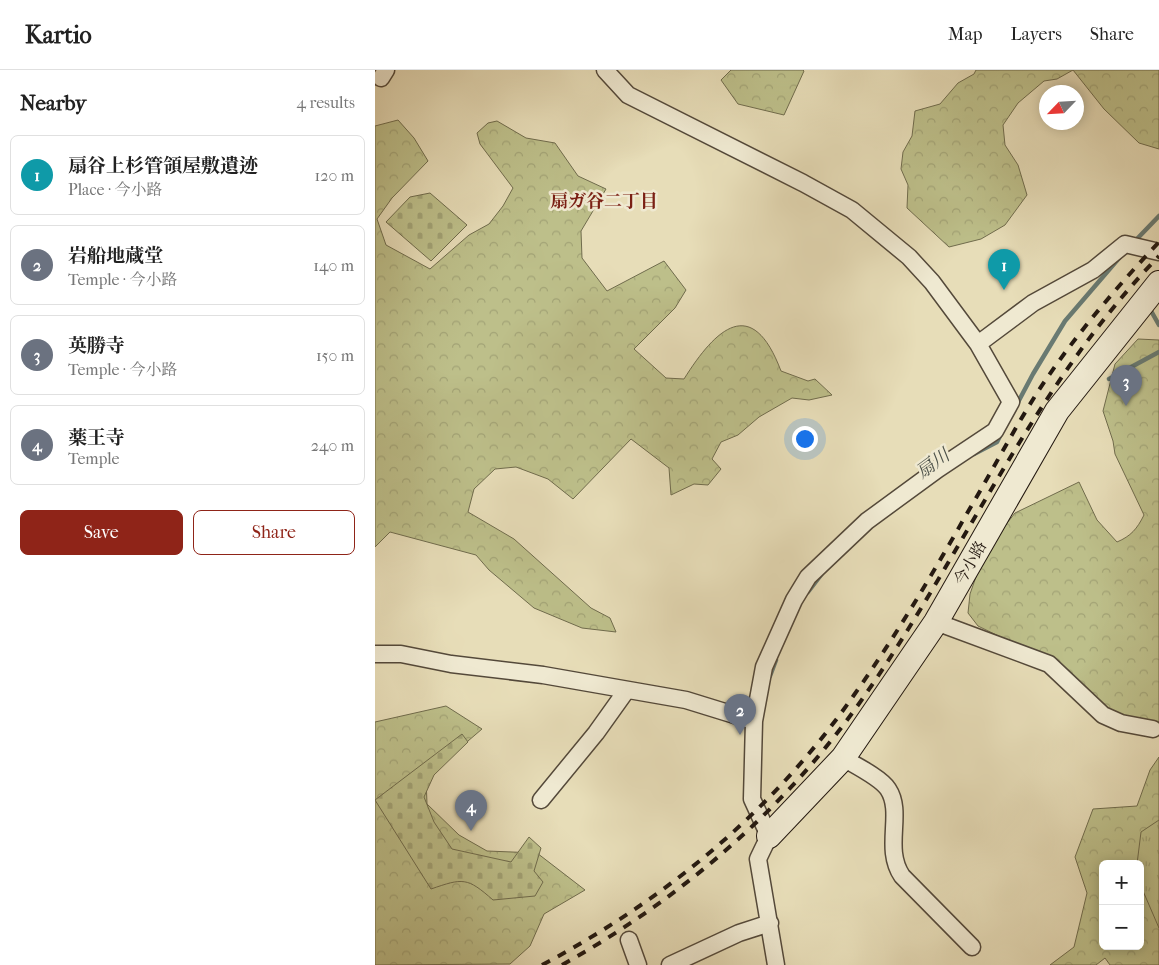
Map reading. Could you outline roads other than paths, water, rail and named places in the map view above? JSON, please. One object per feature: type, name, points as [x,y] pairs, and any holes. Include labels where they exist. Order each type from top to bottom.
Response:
[{"type":"street","points":[[605,70],[628,95],[803,183],[852,210],[909,257],[932,282],[978,344],[1011,402],[995,431],[938,469],[867,521],[808,577],[794,600],[763,667],[754,721],[752,799],[769,836],[758,859],[776,965]]},
{"type":"street","points":[[978,344],[1033,303],[1093,270],[1125,244],[1159,252]]},
{"type":"street","name":"今小路","points":[[769,836],[843,758],[936,622],[1057,411],[1159,282]]},
{"type":"street","points":[[936,622],[1049,664],[1103,715],[1121,723],[1153,729]]},
{"type":"street","points":[[375,654],[401,654],[451,664],[543,675],[625,691],[685,700],[754,721]]},
{"type":"street","points":[[541,800],[596,733],[625,691]]},
{"type":"street","points":[[843,758],[888,788],[893,803],[894,864],[902,876],[972,947]]},
{"type":"street","points":[[671,965],[739,933],[770,923]]},
{"type":"street","points":[[629,940],[638,965]]},
{"type":"waterway","name":"扇川","points":[[1134,242],[1159,216]]},
{"type":"waterway","name":"扇川","points":[[1016,406],[1065,321],[1120,257]]},
{"type":"waterway","points":[[1150,309],[1159,325]]},
{"type":"waterway","points":[[1109,379],[1159,352]]},
{"type":"waterway","name":"扇川","points":[[974,454],[997,442],[1002,432]]},
{"type":"waterway","name":"扇川","points":[[808,592],[821,575]]},
{"type":"waterway","name":"扇川","points":[[770,676],[776,660]]},
{"type":"railway","points":[[542,965],[588,939],[674,881],[714,849],[789,777],[870,673],[942,557],[1019,422],[1050,373],[1095,315],[1159,242]]},
{"type":"railway","points":[[562,965],[606,939],[689,881],[765,814],[800,778],[833,739],[900,642],[1037,414],[1074,359],[1115,306],[1159,256]]},
{"type":"place","name":"扇谷上杉管領屋敷遺迹","points":[[1004,290]]},
{"type":"place","name":"英勝寺","points":[[1126,406]]},
{"type":"place","name":"岩船地蔵堂","points":[[740,735]]},
{"type":"place","name":"薬王寺","points":[[471,831]]},
{"type":"district","name":"扇ガ谷二丁目","points":[[604,201]]}]
